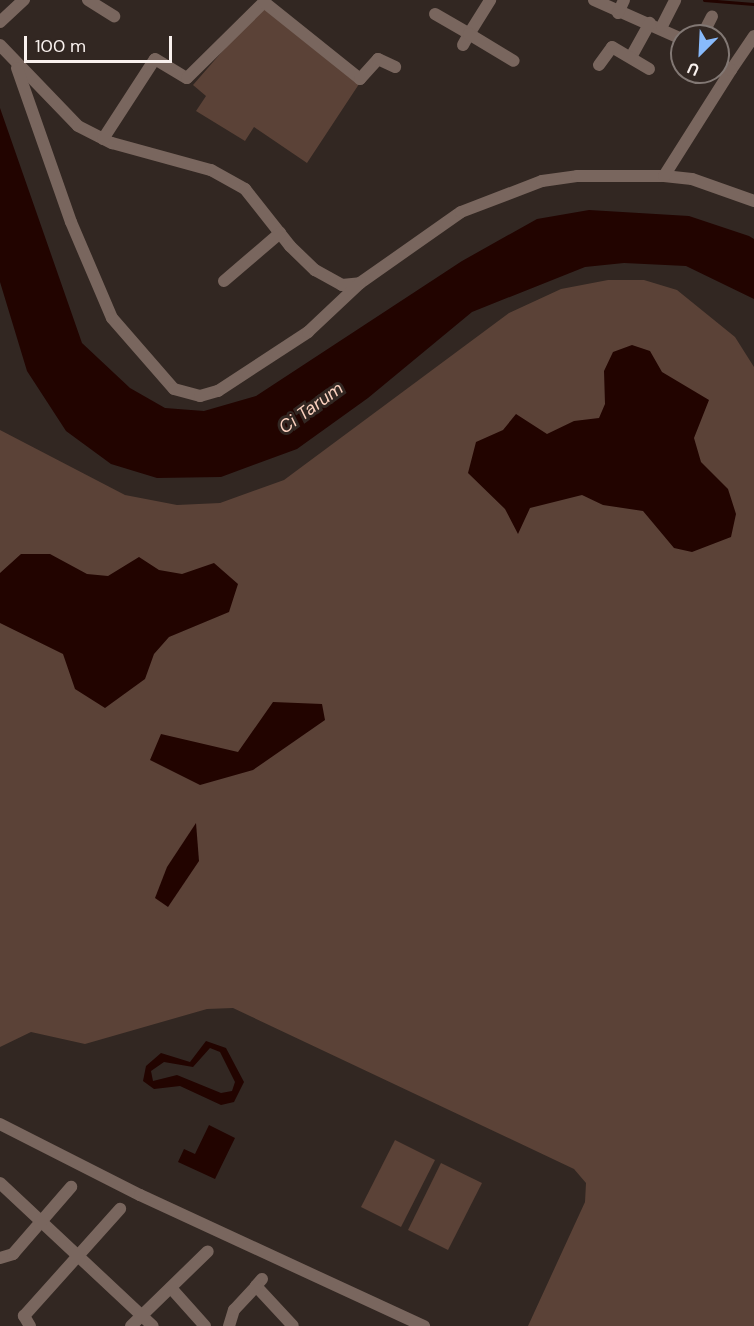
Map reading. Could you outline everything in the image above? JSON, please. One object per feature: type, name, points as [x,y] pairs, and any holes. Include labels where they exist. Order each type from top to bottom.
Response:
[{"type":"street","points":[[0,22],[24,0]]},
{"type":"street","points":[[88,0],[114,16]]},
{"type":"street","points":[[466,39],[490,0]]},
{"type":"street","points":[[594,0],[618,13],[656,25],[670,33]]},
{"type":"street","points":[[618,13],[624,0]]},
{"type":"street","points":[[631,57],[675,0]]},
{"type":"street","points":[[103,139],[155,59],[187,78],[265,1],[360,80],[378,59],[395,67]]},
{"type":"street","points":[[435,14],[466,39],[514,61]]},
{"type":"street","points":[[708,24],[712,16]]},
{"type":"street","points":[[664,176],[754,36]]},
{"type":"street","points":[[0,45],[78,126],[103,139],[227,177],[244,189],[280,233],[332,282],[360,284]]},
{"type":"street","points":[[599,65],[612,47],[649,69]]},
{"type":"street","points":[[14,61],[71,222],[112,318],[174,389],[200,396],[218,391],[308,332],[360,284],[447,221],[508,191],[577,176],[664,176],[692,179],[754,201]]},
{"type":"street","points":[[224,281],[280,233]]},
{"type":"street","points":[[0,1124],[140,1195],[424,1326]]},
{"type":"street","points":[[0,1183],[79,1254],[153,1326]]},
{"type":"street","points":[[0,1258],[13,1254],[71,1187]]},
{"type":"street","points":[[30,1326],[24,1316],[120,1209]]},
{"type":"street","points":[[131,1326],[208,1251]]},
{"type":"street","points":[[229,1326],[234,1310],[259,1283],[293,1326]]},
{"type":"street","points":[[171,1288],[205,1326]]},
{"type":"shaded area","points":[[262,6],[363,78],[307,163],[254,127],[245,141],[196,111],[206,96],[193,85]]},
{"type":"shaded area","points":[[608,280],[644,280],[677,290],[735,337],[754,367],[754,1326],[528,1326],[585,1202],[586,1183],[574,1169],[233,1008],[207,1009],[85,1044],[31,1032],[0,1047],[0,430],[125,495],[177,505],[220,503],[284,480],[509,313],[561,289]]},
{"type":"shaded area","points":[[395,1140],[435,1160],[401,1227],[361,1207]]},
{"type":"shaded area","points":[[441,1163],[482,1183],[448,1250],[408,1230]]},
{"type":"water","name":"Ci Tarum","points":[[0,108],[82,343],[130,388],[165,408],[204,411],[256,396],[462,261],[537,219],[589,210],[689,216],[749,236],[754,239],[754,299],[686,266],[624,263],[585,267],[472,312],[368,398],[297,449],[221,477],[157,478],[111,464],[66,431],[27,371],[0,282]]},
{"type":"water","points":[[632,345],[650,351],[662,372],[709,400],[694,438],[701,462],[728,489],[736,514],[731,537],[692,552],[674,548],[643,511],[603,505],[582,495],[530,508],[518,534],[505,509],[468,473],[476,442],[503,430],[516,414],[547,434],[574,421],[599,418],[605,404],[604,371],[613,352]]},
{"type":"water","points":[[21,554],[50,554],[87,574],[108,576],[139,557],[159,570],[182,574],[214,563],[238,584],[229,612],[169,637],[154,654],[145,679],[105,708],[75,689],[63,654],[0,623],[0,573]]},
{"type":"water","points":[[273,702],[322,704],[325,720],[253,770],[200,785],[150,760],[161,734],[238,752]]},
{"type":"water","points":[[196,823],[199,861],[168,907],[155,898],[167,867]]},
{"type":"water","points":[[206,1041],[226,1048],[244,1082],[234,1102],[221,1105],[180,1086],[154,1089],[143,1081],[146,1066],[161,1053],[190,1062]],"holes":[[[210,1048],[220,1052],[235,1082],[232,1091],[221,1093],[177,1075],[153,1081],[151,1071],[164,1062],[193,1067]]]},
{"type":"water","points":[[209,1125],[235,1138],[215,1179],[178,1162],[184,1149],[195,1154]]},
{"type":"waterway","points":[[704,0],[754,4]]}]
